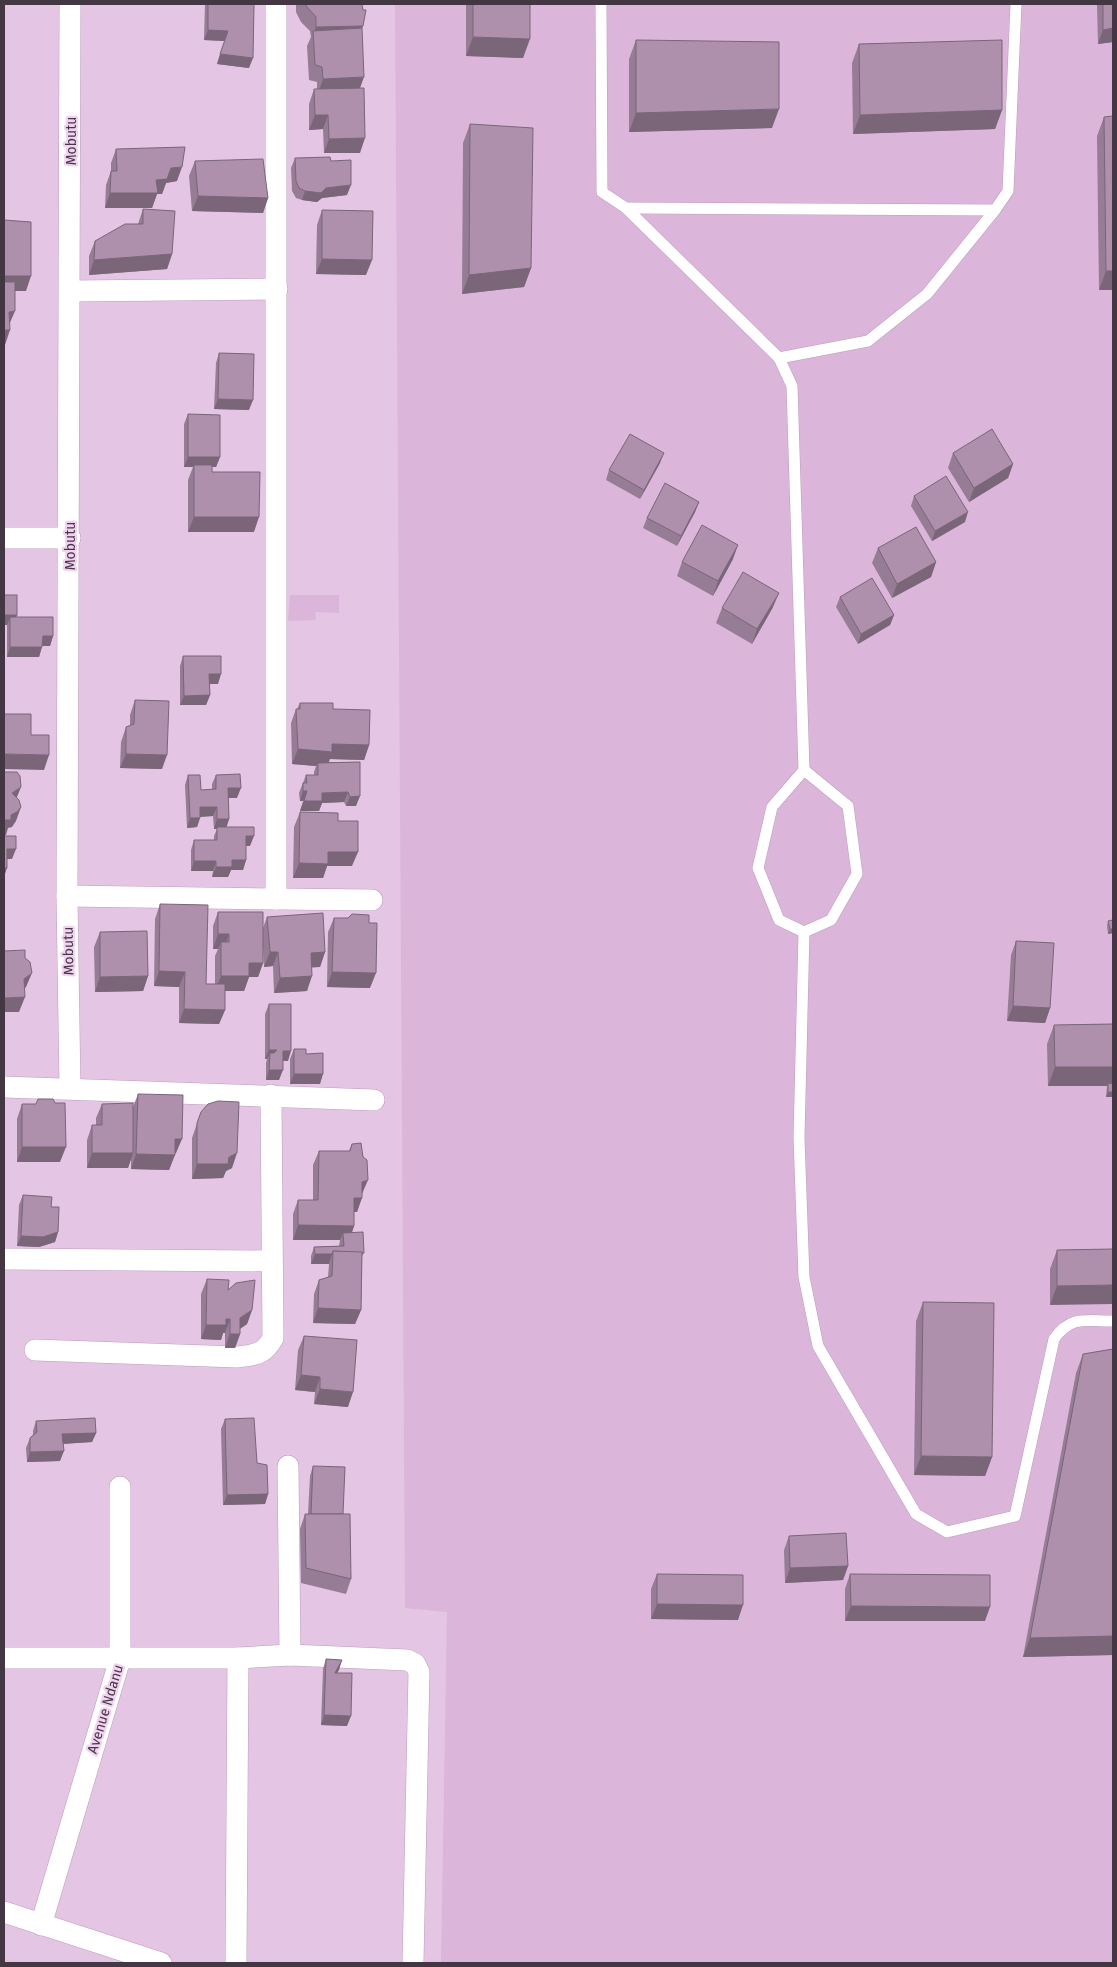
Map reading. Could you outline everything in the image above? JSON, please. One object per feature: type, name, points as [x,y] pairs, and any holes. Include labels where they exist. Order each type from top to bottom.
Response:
[{"type":"street","name":"Mobutu","points":[[70,4],[71,292],[67,896],[70,1088]]},
{"type":"street","points":[[276,4],[276,899]]},
{"type":"street","points":[[71,292],[276,289]]},
{"type":"street","points":[[4,538],[70,538]]},
{"type":"street","points":[[67,896],[372,900]]},
{"type":"street","points":[[4,1087],[374,1100]]},
{"type":"street","points":[[35,1350],[237,1356],[258,1355],[268,1347],[273,1338],[271,1095]]},
{"type":"street","points":[[4,1259],[271,1261]]},
{"type":"street","points":[[288,1466],[290,1655]]},
{"type":"street","name":"Avenue Ndanu","points":[[41,1925],[120,1659],[120,1487]]},
{"type":"street","points":[[4,1658],[238,1658],[290,1655],[407,1660],[414,1664],[419,1672],[413,1963]]},
{"type":"street","points":[[236,1963],[238,1658]]},
{"type":"street","points":[[4,1912],[161,1963]]},
{"type":"lane","points":[[601,4],[602,192],[626,208],[779,358],[792,386],[804,770],[772,806],[758,868],[779,920],[804,932],[831,920],[857,874],[848,806],[804,770]]},
{"type":"lane","points":[[779,358],[868,341],[927,294],[995,210],[1008,191],[1016,4]]},
{"type":"lane","points":[[626,208],[995,210]]},
{"type":"lane","points":[[804,932],[799,1138],[804,1277],[818,1346],[916,1514],[947,1532],[1015,1516],[1054,1339],[1063,1326],[1075,1321],[1113,1322]]},
{"type":"shaded area","points":[[395,4],[1113,4],[1113,1963],[441,1963],[447,1612],[405,1608]]},
{"type":"shaded area","points":[[290,595],[339,595],[339,613],[315,612],[316,620],[288,621]]},
{"type":"building","points":[[208,4],[254,4],[253,58],[220,54],[228,31],[208,30]]},
{"type":"building","points":[[305,4],[362,4],[363,10],[366,10],[363,26],[316,27],[316,17]]},
{"type":"building","points":[[473,4],[530,4],[530,39],[473,37]]},
{"type":"building","points":[[1103,4],[1113,4],[1113,28],[1103,30]]},
{"type":"building","points":[[362,28],[364,77],[323,79],[322,67],[315,65],[313,31]]},
{"type":"building","points":[[636,40],[779,42],[779,109],[636,113]]},
{"type":"building","points":[[1002,40],[1002,110],[860,115],[859,44]]},
{"type":"building","points":[[364,88],[365,138],[329,139],[328,115],[315,115],[314,89]]},
{"type":"building","points":[[1113,116],[1113,271],[1106,271],[1104,117]]},
{"type":"building","points":[[470,124],[533,128],[531,268],[469,275]]},
{"type":"building","points":[[185,147],[182,167],[171,168],[167,179],[156,180],[158,193],[110,193],[111,171],[117,171],[116,149]]},
{"type":"building","points":[[330,157],[331,161],[351,160],[351,185],[326,188],[321,193],[305,191],[299,188],[296,181],[295,158]]},
{"type":"building","points":[[263,159],[268,198],[198,196],[195,161]]},
{"type":"building","points":[[143,209],[175,211],[172,254],[94,260],[95,241],[125,224],[143,224]]},
{"type":"building","points":[[322,210],[373,211],[372,260],[322,259]]},
{"type":"building","points":[[4,220],[31,222],[31,276],[4,276]]},
{"type":"building","points":[[4,282],[15,282],[15,311],[9,312],[10,330],[4,330]]},
{"type":"building","points":[[219,353],[254,354],[253,400],[218,399]]},
{"type":"building","points":[[188,414],[220,415],[220,457],[188,457]]},
{"type":"building","points":[[992,429],[1013,464],[974,488],[953,453]]},
{"type":"building","points":[[630,434],[664,453],[644,490],[609,470]]},
{"type":"building","points":[[194,465],[212,465],[212,472],[260,472],[259,517],[194,517]]},
{"type":"building","points":[[946,476],[968,512],[935,531],[914,496]]},
{"type":"building","points":[[665,483],[699,502],[681,536],[647,518]]},
{"type":"building","points":[[702,525],[738,545],[718,581],[682,562]]},
{"type":"building","points":[[916,527],[936,562],[897,584],[878,548]]},
{"type":"building","points":[[743,572],[779,593],[757,629],[722,608]]},
{"type":"building","points":[[872,578],[894,615],[861,634],[840,597]]},
{"type":"building","points":[[4,595],[17,595],[17,615],[4,615]]},
{"type":"building","points":[[10,617],[53,617],[53,636],[43,636],[42,647],[10,647]]},
{"type":"building","points":[[183,656],[221,656],[221,674],[209,674],[210,695],[184,696]]},
{"type":"building","points":[[135,700],[169,701],[167,755],[126,754],[126,727],[134,724]]},
{"type":"building","points":[[300,703],[333,703],[333,709],[370,710],[369,745],[332,744],[332,752],[298,749],[296,709],[300,709]]},
{"type":"building","points":[[4,714],[31,714],[31,735],[49,735],[49,755],[4,754]]},
{"type":"building","points":[[360,762],[360,796],[350,797],[348,792],[322,793],[322,801],[304,801],[307,791],[303,791],[303,783],[307,783],[306,775],[318,775],[318,763]]},
{"type":"building","points":[[4,772],[17,772],[20,776],[21,787],[12,793],[19,800],[21,807],[11,815],[11,820],[4,820]]},
{"type":"building","points":[[240,774],[241,788],[228,788],[229,819],[217,819],[217,807],[200,807],[200,818],[190,818],[188,775],[200,775],[201,790],[216,789],[216,775]]},
{"type":"building","points":[[300,812],[338,813],[338,821],[358,821],[358,852],[328,852],[328,864],[299,863]]},
{"type":"building","points":[[217,827],[254,827],[254,836],[246,836],[246,860],[232,860],[232,867],[216,867],[216,861],[194,861],[194,840],[217,840]]},
{"type":"building","points":[[4,836],[16,836],[16,849],[7,849],[7,868],[4,868]]},
{"type":"building","points":[[160,904],[208,905],[206,984],[225,984],[225,1010],[184,1009],[185,972],[159,971]]},
{"type":"building","points":[[218,912],[263,912],[263,963],[249,963],[249,976],[221,976],[221,942],[229,942],[229,934],[218,934]]},
{"type":"building","points":[[323,913],[325,952],[311,953],[312,976],[280,978],[278,952],[270,952],[267,917]]},
{"type":"building","points":[[352,914],[369,915],[369,923],[377,923],[376,973],[332,972],[334,918],[348,918]]},
{"type":"building","points":[[1113,920],[1113,929],[1110,929],[1108,921]]},
{"type":"building","points":[[147,931],[148,976],[100,977],[100,932]]},
{"type":"building","points":[[1016,941],[1054,943],[1050,1008],[1013,1006]]},
{"type":"building","points":[[25,950],[25,958],[30,962],[32,973],[24,979],[25,997],[4,998],[4,951]]},
{"type":"building","points":[[269,1004],[291,1004],[291,1051],[283,1051],[283,1070],[269,1070],[270,1053],[274,1053],[277,1050],[269,1050]]},
{"type":"building","points":[[1113,1024],[1113,1067],[1055,1067],[1054,1025]]},
{"type":"building","points":[[294,1049],[306,1049],[306,1054],[323,1053],[323,1074],[294,1074]]},
{"type":"building","points":[[1108,1083],[1113,1084],[1113,1092],[1108,1092]]},
{"type":"building","points":[[138,1094],[183,1095],[182,1139],[175,1139],[175,1155],[136,1154]]},
{"type":"building","points":[[38,1099],[53,1099],[55,1103],[65,1103],[66,1147],[22,1147],[22,1104],[36,1104]]},
{"type":"building","points":[[218,1101],[239,1102],[237,1153],[229,1157],[228,1164],[197,1164],[197,1123],[201,1112],[208,1104]]},
{"type":"building","points":[[133,1103],[133,1153],[92,1153],[92,1125],[102,1125],[102,1104]]},
{"type":"building","points":[[361,1143],[363,1157],[367,1160],[368,1180],[362,1182],[362,1198],[354,1198],[354,1226],[298,1225],[298,1200],[318,1200],[319,1151],[350,1151],[352,1144]]},
{"type":"building","points":[[23,1195],[52,1197],[51,1207],[59,1207],[58,1232],[43,1237],[21,1236]]},
{"type":"building","points":[[363,1232],[364,1253],[333,1251],[332,1254],[315,1254],[314,1247],[344,1246],[343,1233]]},
{"type":"building","points":[[1113,1249],[1113,1285],[1057,1286],[1057,1250]]},
{"type":"building","points":[[333,1251],[362,1252],[361,1310],[318,1308],[319,1280],[332,1276]]},
{"type":"building","points":[[207,1279],[229,1280],[228,1290],[236,1283],[255,1280],[252,1310],[240,1318],[240,1334],[230,1334],[230,1319],[226,1319],[226,1325],[206,1325]]},
{"type":"building","points":[[923,1302],[994,1303],[992,1457],[921,1456]]},
{"type":"building","points":[[304,1336],[357,1340],[353,1392],[320,1389],[320,1377],[301,1375]]},
{"type":"building","points":[[1113,1349],[1113,1636],[1030,1638],[1083,1354]]},
{"type":"building","points":[[95,1418],[96,1433],[62,1434],[64,1451],[30,1452],[30,1438],[37,1432],[36,1421]]},
{"type":"building","points":[[254,1418],[257,1463],[267,1465],[268,1494],[227,1495],[225,1419]]},
{"type":"building","points":[[313,1466],[345,1467],[343,1514],[311,1514]]},
{"type":"building","points":[[305,1514],[350,1514],[351,1579],[306,1568]]},
{"type":"building","points":[[846,1533],[848,1566],[790,1568],[789,1536]]},
{"type":"building","points":[[657,1574],[743,1575],[743,1605],[657,1604]]},
{"type":"building","points":[[850,1574],[990,1575],[990,1607],[851,1606]]},
{"type":"building","points":[[326,1659],[342,1660],[335,1673],[352,1673],[351,1716],[324,1715]]}]
